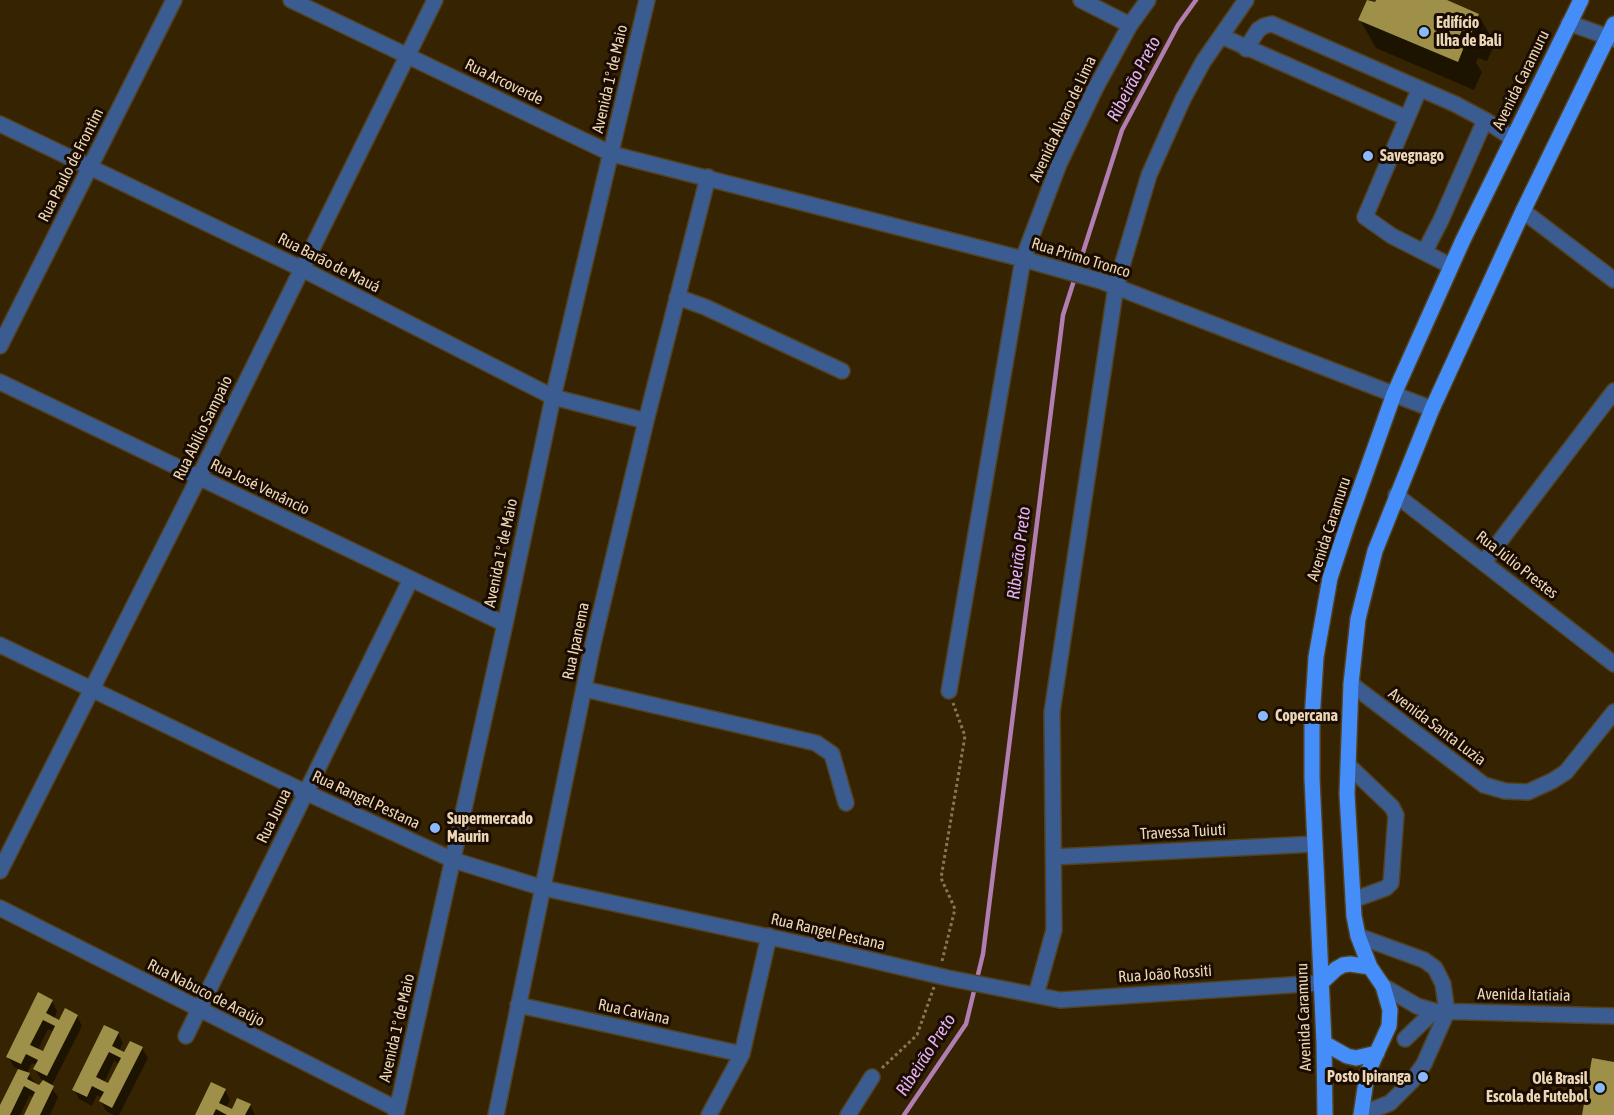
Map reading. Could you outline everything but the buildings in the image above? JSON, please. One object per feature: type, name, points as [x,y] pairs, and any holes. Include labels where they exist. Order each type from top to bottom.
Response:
[{"type":"main road","name":"Avenida Caramuru","points":[[1325,1115],[1312,778],[1312,720],[1316,657],[1330,578],[1347,523],[1394,394],[1451,266],[1581,0]]},
{"type":"main road","points":[[1362,1115],[1367,1074],[1389,1026],[1390,1010],[1383,986],[1370,967],[1358,936],[1353,900],[1347,794],[1351,684],[1358,619],[1375,551],[1432,409],[1523,211],[1610,39],[1614,24]]},
{"type":"main road","points":[[1321,983],[1343,965],[1370,967]]},
{"type":"main road","points":[[1324,1043],[1347,1056],[1356,1058],[1377,1053]]},
{"type":"street","name":"Rua Paulo de Frontim","points":[[0,346],[174,0]]},
{"type":"street","name":"Rua Arcoverde","points":[[291,0],[612,154],[708,177]]},
{"type":"street","name":"Rua Abílio Sampaio","points":[[0,871],[199,477],[435,0]]},
{"type":"street","name":"Avenida 1º de Maio","points":[[396,1112],[505,624],[553,397],[647,0]]},
{"type":"street","points":[[1081,0],[1130,25]]},
{"type":"street","name":"Avenida Álvaro de Lima","points":[[949,691],[1023,259],[1059,164],[1095,89],[1130,25],[1148,0]]},
{"type":"street","points":[[1036,996],[1054,930],[1052,712],[1116,286],[1149,175],[1203,62],[1246,0]]},
{"type":"street","points":[[1569,23],[1610,39]]},
{"type":"street","points":[[1246,49],[1258,30],[1272,24],[1455,104],[1512,138]]},
{"type":"street","points":[[1221,36],[1246,49],[1407,118]]},
{"type":"street","points":[[1419,90],[1365,217],[1392,236],[1451,266]]},
{"type":"street","points":[[1425,251],[1485,120]]},
{"type":"street","name":"Rua Barão de Mauá","points":[[0,124],[302,269],[553,397],[646,421]]},
{"type":"street","name":"Rua Primo Tronco","points":[[708,177],[1101,281],[1432,409]]},
{"type":"street","name":"Rua Ipanema","points":[[500,1114],[518,1005],[595,632],[708,177]]},
{"type":"street","points":[[1523,211],[1614,280]]},
{"type":"street","points":[[677,297],[705,307],[842,371]]},
{"type":"street","name":"Rua José Venâncio","points":[[0,382],[505,624]]},
{"type":"street","points":[[1484,562],[1614,391]]},
{"type":"street","name":"Rua Júlio Prestes","points":[[1396,495],[1614,664]]},
{"type":"street","name":"Rua Jurua","points":[[186,1036],[411,579]]},
{"type":"street","name":"Rua Rangel Pestana","points":[[0,645],[305,792],[453,860],[543,888],[769,936],[1013,992]]},
{"type":"street","name":"Avenida Santa Luzia","points":[[1351,684],[1484,785],[1505,791],[1528,792],[1566,772],[1614,712]]},
{"type":"street","points":[[584,689],[816,744],[832,754],[846,803]]},
{"type":"street","points":[[1348,765],[1385,800],[1396,816],[1391,884],[1353,900]]},
{"type":"street","name":"Travessa Tuiuti","points":[[1054,857],[1315,844]]},
{"type":"street","name":"Rua Nabuco de Araújo","points":[[0,908],[396,1112]]},
{"type":"street","points":[[709,1115],[742,1054],[769,936]]},
{"type":"street","points":[[1358,936],[1424,960],[1436,968],[1443,984],[1440,1012],[1424,1064],[1412,1081],[1390,1103],[1362,1115]]},
{"type":"street","name":"Rua João Rossiti","points":[[1013,992],[1060,1000],[1321,983]]},
{"type":"street","name":"Avenida Itatiaia","points":[[1383,986],[1417,1006],[1440,1012],[1612,1013]]},
{"type":"street","name":"Rua Caviana","points":[[518,1005],[742,1054]]},
{"type":"street","points":[[1405,1039],[1440,1012]]},
{"type":"street","points":[[848,1115],[872,1077]]},
{"type":"path","points":[[872,1077],[917,1035],[943,977],[956,909],[941,878],[965,736],[949,691]]},
{"type":"waterway","name":"Ribeirão Preto","points":[[904,1115],[966,1024],[983,954],[1063,315],[1122,130],[1178,25],[1196,0]]},
{"type":"place","name":"Edifício Ilha de Bali","points":[[1424,32]]},
{"type":"place","name":"Savegnago","points":[[1368,156]]},
{"type":"place","name":"Copercana","points":[[1263,716]]},
{"type":"place","name":"Supermercado Maurin","points":[[435,828]]},
{"type":"place","name":"Posto Ipiranga","points":[[1423,1077]]},
{"type":"place","name":"Olé Brasil Escola de Futebol","points":[[1600,1088]]}]
